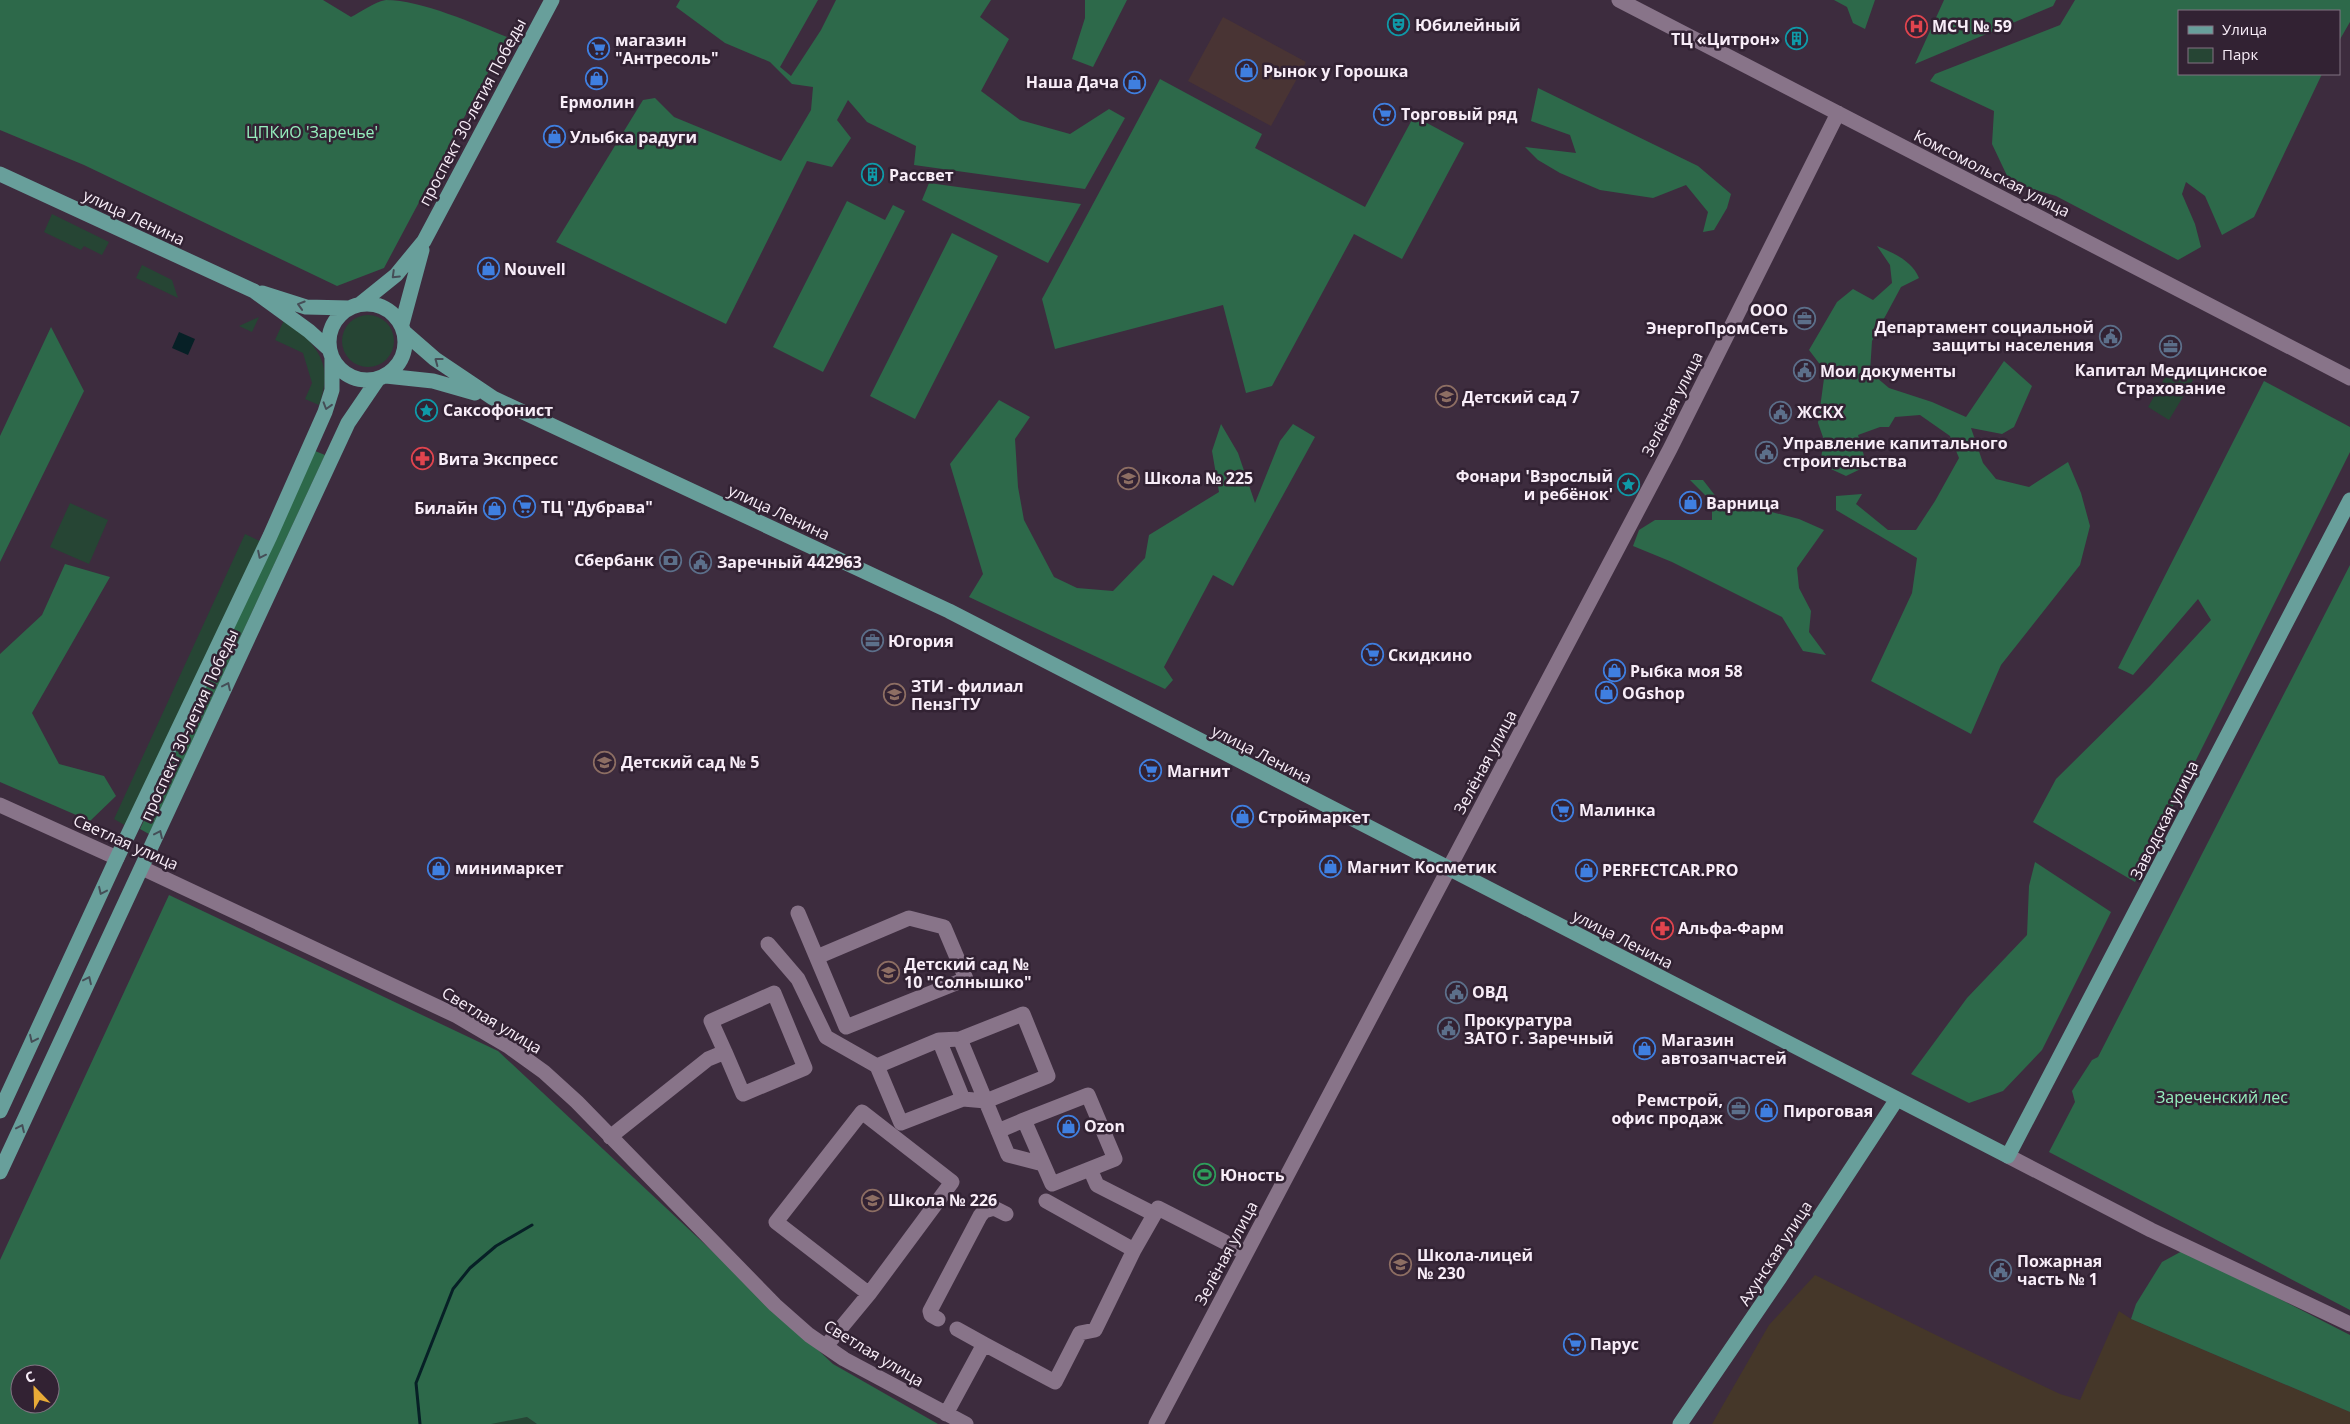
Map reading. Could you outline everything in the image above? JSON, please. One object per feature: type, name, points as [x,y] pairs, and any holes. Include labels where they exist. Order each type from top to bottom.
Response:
[{"type":"main road","name":"проспект 30-летия Победы","points":[[354,306],[396,275],[424,241],[552,0]]},
{"type":"main road","name":"улица Ленина","points":[[0,174],[254,291],[306,307],[354,306]]},
{"type":"main road","name":"проспект 30-летия Победы","points":[[403,328],[424,241]]},
{"type":"main road","name":"улица Ленина","points":[[254,291],[308,332],[331,354]]},
{"type":"main road","points":[[372,304],[384,307],[394,314],[403,328],[406,344],[403,357],[396,368],[382,377],[365,380],[352,377],[340,369],[331,354],[329,338],[332,326],[339,316],[354,306],[372,304]]},
{"type":"main road","name":"улица Ленина","points":[[403,328],[435,359],[493,398],[940,607],[2008,1156]]},
{"type":"main road","name":"проспект 30-летия Победы","points":[[0,1111],[117,858],[270,536],[325,412],[332,390],[331,354]]},
{"type":"main road","name":"проспект 30-летия Победы","points":[[0,1172],[348,423],[382,377]]},
{"type":"main road","name":"улица Ленина","points":[[382,377],[433,381],[493,398]]},
{"type":"main road","name":"Заводская улица","points":[[2008,1156],[2350,500]]},
{"type":"main road","name":"Светлая улица","points":[[117,858],[142,868]]},
{"type":"main road","name":"Ахунская улица","points":[[1680,1424],[1779,1279],[1897,1099]]},
{"type":"street","name":"Комсомольская улица","points":[[1618,0],[2350,378]]},
{"type":"street","name":"Зелёная улица","points":[[1156,1424],[1670,449],[1838,113]]},
{"type":"street","name":"Светлая улица","points":[[0,805],[117,858]]},
{"type":"street","name":"Светлая улица","points":[[142,868],[456,1016],[508,1046],[544,1072],[577,1102],[775,1305],[826,1346],[860,1368],[966,1424]]},
{"type":"street","points":[[798,913],[846,1027],[966,979],[944,927],[909,918],[817,956]]},
{"type":"street","points":[[768,944],[798,979],[826,1038],[877,1066],[901,1123],[963,1099],[986,1101],[1048,1076],[1024,1014],[960,1039],[939,1040],[877,1066]]},
{"type":"street","points":[[774,994],[805,1068],[743,1094],[725,1052],[711,1021],[774,994]]},
{"type":"street","points":[[960,1039],[1008,1155],[1043,1164]]},
{"type":"street","points":[[939,1040],[963,1099]]},
{"type":"street","points":[[610,1137],[708,1058],[725,1052]]},
{"type":"street","points":[[998,1131],[1024,1120],[1088,1095],[1115,1159],[1052,1184],[1024,1120]]},
{"type":"street","points":[[826,1346],[869,1294],[952,1182],[862,1112],[776,1222],[869,1294]]},
{"type":"street","points":[[2008,1156],[2151,1230],[2350,1324]]},
{"type":"street","points":[[1090,1169],[1097,1185],[1154,1214]]},
{"type":"street","points":[[1046,1201],[1134,1250]]},
{"type":"street","points":[[938,1319],[931,1315],[930,1311],[980,1216],[984,1211],[994,1208],[1006,1214]]},
{"type":"street","points":[[957,1329],[1055,1382],[1080,1334],[1095,1330],[1134,1250],[1158,1208],[1246,1253]]},
{"type":"street","points":[[946,1414],[984,1344]]},
{"type":"shaded area","name":"Рынок у Горошка","points":[[1223,17],[1306,62],[1271,126],[1188,81]]},
{"type":"shaded area","points":[[179,332],[195,339],[188,355],[172,348]]},
{"type":"shaded area","points":[[1815,1275],[2060,1394],[2080,1400],[2119,1311],[2131,1319],[2350,1412],[2350,1424],[1712,1424],[1769,1325]]},
{"type":"green space","name":"ЦПКиО 'Заречье'","points":[[0,0],[323,0],[351,17],[381,1],[400,1],[431,8],[507,37],[384,268],[337,286],[84,165],[0,130]]},
{"type":"green space","points":[[680,0],[818,0],[780,67],[791,76],[821,30],[836,0],[991,0],[980,17],[1009,39],[981,91],[1020,120],[1070,134],[1109,109],[1125,118],[1085,189],[914,165],[916,146],[867,122],[848,100],[837,120],[851,138],[832,167],[807,161],[726,324],[556,242],[643,100],[655,98],[674,117],[781,161],[811,110],[813,87],[792,84],[770,62],[725,43],[676,7]]},
{"type":"green space","points":[[1085,0],[1127,0],[1093,67],[1072,59],[1085,18]]},
{"type":"green space","points":[[1834,0],[1875,0],[1865,29],[1853,23],[1847,7]]},
{"type":"green space","points":[[1944,0],[2056,0],[2053,6],[1915,64]]},
{"type":"green space","points":[[2075,0],[2350,0],[2350,22],[2340,39],[2340,10],[2178,10],[2178,75],[2322,75],[2254,217],[2222,235],[2205,196],[2186,182],[2182,194],[2195,224],[2201,247],[2178,260],[2056,196],[2010,182],[1992,144],[1994,111],[1930,81],[1935,74],[2060,25]]},
{"type":"green space","points":[[1160,79],[1262,134],[1255,148],[1365,207],[1414,116],[1464,143],[1402,259],[1354,234],[1272,386],[1246,393],[1223,305],[1055,349],[1042,299]]},
{"type":"green space","points":[[1538,88],[1698,166],[1731,194],[1727,208],[1714,230],[1703,232],[1708,212],[1686,185],[1653,198],[1600,190],[1560,173],[1538,160],[1525,147],[1576,153],[1570,135],[1531,121]]},
{"type":"green space","points":[[929,183],[1081,204],[1048,263],[922,200]]},
{"type":"green space","points":[[847,201],[885,220],[893,205],[905,211],[823,372],[773,347]]},
{"type":"green space","points":[[52,214],[109,242],[102,255],[84,246],[81,250],[44,232]]},
{"type":"green space","points":[[952,233],[998,256],[915,419],[870,396]]},
{"type":"green space","points":[[1877,246],[1907,262],[1919,278],[1901,287],[1872,341],[1870,372],[1889,388],[1932,402],[1966,417],[2004,361],[2032,386],[2014,427],[2002,434],[1971,428],[1983,463],[1996,479],[2029,487],[2068,462],[2081,493],[2090,526],[2080,565],[2001,665],[1971,734],[1871,681],[1912,593],[1917,558],[1836,510],[1836,496],[1862,494],[1856,504],[1888,530],[1916,530],[1959,458],[1950,436],[1920,415],[1895,417],[1889,427],[1880,427],[1858,435],[1867,466],[1846,476],[1820,464],[1824,440],[1818,423],[1825,371],[1809,350],[1837,302],[1853,289],[1873,300],[1892,283],[1890,265]]},
{"type":"green space","points":[[142,265],[172,280],[178,298],[136,278]]},
{"type":"green space","points":[[363,315],[373,315],[387,322],[394,336],[394,346],[387,360],[373,367],[363,367],[353,363],[346,356],[342,346],[342,336],[346,326],[353,319]]},
{"type":"green space","points":[[259,317],[252,332],[239,326]]},
{"type":"green space","points":[[285,318],[313,346],[323,365],[325,377],[319,405],[305,399],[312,383],[303,353],[275,340]]},
{"type":"green space","points":[[51,327],[84,391],[0,562],[0,436]]},
{"type":"green space","points":[[2171,367],[2193,380],[2169,420],[2148,407]]},
{"type":"green space","points":[[2264,381],[2350,427],[2350,452],[2135,882],[2033,822],[2056,779],[2150,686],[2211,620],[2198,599],[2133,675],[2118,668]]},
{"type":"green space","points":[[999,400],[1030,417],[1015,439],[1018,487],[1024,520],[1054,577],[1077,588],[1113,591],[1145,558],[1149,535],[1219,492],[1212,451],[1221,424],[1238,453],[1255,503],[1280,441],[1293,424],[1315,437],[1233,586],[1213,575],[1164,667],[1173,680],[1165,689],[969,597],[983,574],[950,464]]},
{"type":"green space","points":[[315,451],[325,455],[149,834],[140,829]]},
{"type":"green space","points":[[1690,480],[1703,480],[1717,498],[1799,519],[1824,530],[1797,568],[1799,588],[1811,611],[1809,632],[1826,655],[1803,651],[1782,617],[1672,562],[1633,546],[1639,530],[1655,520],[1712,520],[1712,502]]},
{"type":"green space","points":[[70,503],[108,520],[89,564],[50,547]]},
{"type":"green space","points":[[245,534],[262,542],[128,827],[114,819]]},
{"type":"green space","points":[[65,564],[110,577],[32,713],[59,764],[104,776],[116,796],[90,821],[0,782],[0,654],[42,615]]},
{"type":"green space","name":"Зареченский лес","points":[[2350,565],[2350,1310],[2049,1152],[2075,1102],[2072,1091],[2092,1060],[2098,1057]]},
{"type":"green space","points":[[2035,862],[2111,912],[2042,1050],[2003,1091],[1969,1103],[1911,1074],[1967,998],[2027,935],[2029,886]]},
{"type":"green space","points":[[169,895],[498,1051],[833,1364],[938,1424],[537,1424],[527,1417],[491,1424],[0,1424],[0,1260]]},
{"type":"green space","points":[[2184,1250],[2350,1335],[2350,1412],[2131,1319],[2136,1304],[2162,1262]]},
{"type":"green space","points":[[527,1417],[537,1424],[491,1424],[491,1423]]},
{"type":"waterway","points":[[420,1424],[416,1383],[453,1289],[470,1268],[496,1246],[532,1225]]},
{"type":"place","name":"Юбилейный","points":[[1399,25]]},
{"type":"place","name":"МСЧ № 59","points":[[1916,26]]},
{"type":"place","name":"ТЦ «Цитрон»","points":[[1796,39]]},
{"type":"place","name":"магазин \"Антресоль\"","points":[[599,49]]},
{"type":"place","name":"Рынок у Горошка","points":[[1247,71]]},
{"type":"place","name":"Ермолин","points":[[597,78]]},
{"type":"place","name":"Наша Дача","points":[[1135,82]]},
{"type":"place","name":"Торговый ряд","points":[[1385,114]]},
{"type":"place","name":"Улыбка радуги","points":[[554,137]]},
{"type":"place","name":"Рассвет","points":[[873,175]]},
{"type":"place","name":"Nouvell","points":[[488,269]]},
{"type":"place","name":"ООО ЭнергоПромСеть","points":[[1804,319]]},
{"type":"place","name":"Департамент социальной защиты населения","points":[[2110,336]]},
{"type":"place","name":"Капитал Медицинское Страхование","points":[[2171,346]]},
{"type":"place","name":"Мои документы","points":[[1804,371]]},
{"type":"place","name":"Детский сад 7","points":[[1446,397]]},
{"type":"place","name":"Саксофонист","points":[[427,410]]},
{"type":"place","name":"ЖСКХ","points":[[1781,412]]},
{"type":"place","name":"Управление капитального строительства","points":[[1767,452]]},
{"type":"place","name":"Вита Экспресс","points":[[422,459]]},
{"type":"place","name":"Школа № 225","points":[[1128,478]]},
{"type":"place","name":"Фонари 'Взрослый и ребёнок'","points":[[1629,485]]},
{"type":"place","name":"Варница","points":[[1690,503]]},
{"type":"place","name":"ТЦ \"Дубрава\"","points":[[525,507]]},
{"type":"place","name":"Билайн","points":[[494,508]]},
{"type":"place","name":"Сбербанк","points":[[670,560]]},
{"type":"place","name":"Заречный 442963","points":[[701,562]]},
{"type":"place","name":"Югория","points":[[872,641]]},
{"type":"place","name":"Скидкино","points":[[1372,655]]},
{"type":"place","name":"Рыбка моя 58","points":[[1614,671]]},
{"type":"place","name":"OGshop","points":[[1606,693]]},
{"type":"place","name":"ЗТИ - филиал ПензГТУ","points":[[895,695]]},
{"type":"place","name":"Детский сад № 5","points":[[605,762]]},
{"type":"place","name":"Магнит","points":[[1151,771]]},
{"type":"place","name":"Малинка","points":[[1563,810]]},
{"type":"place","name":"Строймаркет","points":[[1242,817]]},
{"type":"place","name":"Магнит Косметик","points":[[1331,867]]},
{"type":"place","name":"минимаркет","points":[[439,868]]},
{"type":"place","name":"PERFECTCAR.PRO","points":[[1586,870]]},
{"type":"place","name":"Альфа-Фарм","points":[[1662,928]]},
{"type":"place","name":"Детский сад № 10 \"Солнышко\"","points":[[888,973]]},
{"type":"place","name":"ОВД","points":[[1456,992]]},
{"type":"place","name":"Прокуратура ЗАТО г. Заречный","points":[[1448,1029]]},
{"type":"place","name":"Магазин автозапчастей","points":[[1645,1049]]},
{"type":"place","name":"Ремстрой, офис продаж","points":[[1739,1109]]},
{"type":"place","name":"Пироговая","points":[[1767,1111]]},
{"type":"place","name":"Ozon","points":[[1068,1126]]},
{"type":"place","name":"Юность","points":[[1204,1175]]},
{"type":"place","name":"Школа № 226","points":[[872,1200]]},
{"type":"place","name":"Школа-лицей № 230","points":[[1401,1264]]},
{"type":"place","name":"Пожарная часть № 1","points":[[2001,1270]]},
{"type":"place","name":"Парус","points":[[1574,1344]]}]
